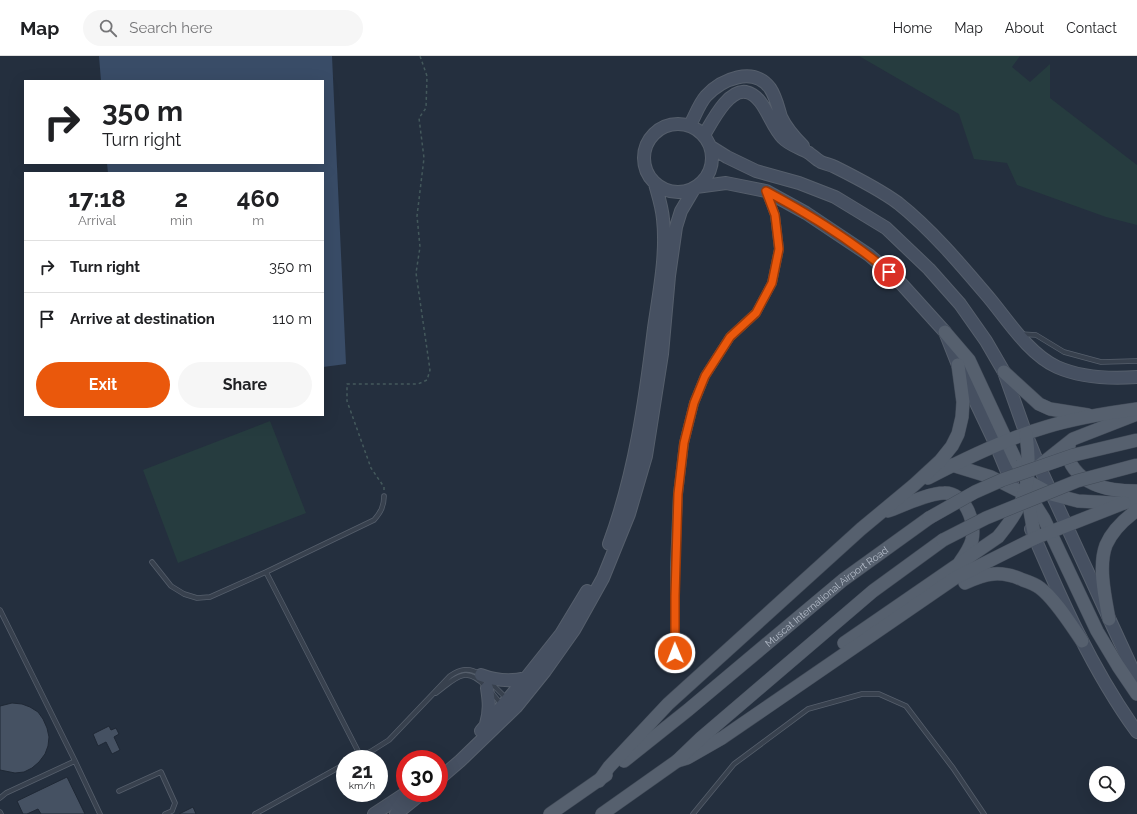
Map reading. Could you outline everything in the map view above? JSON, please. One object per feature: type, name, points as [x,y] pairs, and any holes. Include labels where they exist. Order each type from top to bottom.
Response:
[{"type":"main road","points":[[945,332],[969,360],[1002,443],[1031,483],[1051,494],[1085,501],[1098,503],[1131,501]]},
{"type":"main road","points":[[599,780],[609,767],[668,704],[940,461],[952,446],[958,434],[962,417],[963,402],[958,365]]},
{"type":"main road","points":[[1004,372],[1039,404],[1050,409],[1094,416]]},
{"type":"main road","points":[[914,485],[952,465],[1026,434],[1047,427],[1107,413],[1137,409]]},
{"type":"main road","points":[[782,696],[792,685],[845,642],[998,537],[1010,523],[1039,466],[1073,440],[1137,414]]},
{"type":"main road","points":[[1026,434],[1031,483]]},
{"type":"main road","points":[[1073,440],[1068,452],[1073,469],[1077,473],[1094,484],[1116,490],[1137,491]]},
{"type":"main road","name":"Muscat International Airport Road","points":[[550,814],[599,780],[688,710],[843,580],[929,518],[975,492],[1002,480],[1074,455],[1137,440]]},
{"type":"main road","points":[[952,465],[990,477],[1023,497],[1044,519],[1097,631],[1137,694]]},
{"type":"main road","points":[[602,814],[677,761],[701,738],[873,591],[943,540],[986,518],[1077,481],[1137,465]]},
{"type":"main road","points":[[878,515],[925,497],[941,493],[953,495],[963,502],[968,510],[972,522],[972,539],[959,565]]},
{"type":"main road","points":[[1023,497],[1031,519],[1035,538]]},
{"type":"main road","points":[[677,761],[687,758],[722,738],[955,578],[1035,538],[1131,501]]},
{"type":"main road","points":[[1109,619],[1102,574],[1106,545],[1113,534],[1131,514],[1137,510]]},
{"type":"main road","points":[[914,606],[980,576],[996,573],[1013,575],[1040,588],[1052,601],[1082,641]]},
{"type":"street","points":[[690,125],[706,96],[738,76],[750,76],[769,87],[775,98],[782,118],[794,137],[809,153]]},
{"type":"street","points":[[704,135],[726,102],[737,93],[746,92],[757,97],[783,139],[809,153],[821,162],[878,189],[899,204],[938,240],[989,298],[1018,334],[1039,356],[1057,367],[1089,377],[1137,377]]},
{"type":"street","points":[[448,760],[509,706],[526,678],[561,634],[598,573],[631,473],[645,397],[664,244],[663,218],[655,184],[648,173],[644,161],[644,152],[651,137],[665,126],[673,124],[690,125],[704,135],[711,147],[713,158],[711,169],[705,180],[695,188],[681,210],[676,227],[669,276],[662,354],[646,456],[629,514],[603,578],[574,630],[545,671],[509,706],[460,761],[448,771]]},
{"type":"street","points":[[711,147],[727,157],[756,171],[799,183],[835,197],[886,228],[929,269],[960,304],[986,341],[1004,372],[1026,434],[1051,494],[1137,679]]},
{"type":"street","points":[[655,184],[667,191],[680,193],[695,188],[726,183],[766,191],[806,213],[869,256],[898,280],[945,332],[958,365],[1002,443],[1023,497]]},
{"type":"street","points":[[675,653],[675,589],[678,494],[684,443],[694,403],[705,376],[730,337],[756,313],[772,283],[779,249],[775,215],[766,191]]},
{"type":"street","points":[[1035,538],[1082,641],[1122,711],[1137,732]]},
{"type":"street","points":[[481,675],[504,681],[515,681],[526,678]]},
{"type":"street","points":[[484,727],[489,714],[490,701],[487,688]]},
{"type":"street","points":[[374,814],[396,800]]},
{"type":"street","points":[[396,814],[411,802]]},
{"type":"lane","points":[[1018,334],[1036,335],[1064,352],[1101,362],[1137,361]]},
{"type":"lane","points":[[152,562],[170,586],[184,594],[197,598],[210,597],[374,520],[380,514],[384,505],[384,496]]},
{"type":"lane","points":[[266,572],[357,750]]},
{"type":"lane","points":[[0,610],[100,814]]},
{"type":"lane","points":[[373,750],[389,740],[444,682],[458,671],[467,669],[476,671],[509,706]]},
{"type":"lane","points":[[433,695],[452,680],[464,675],[476,678],[509,706]]},
{"type":"lane","points":[[693,814],[734,764],[808,709],[862,694],[879,694],[906,706],[953,768],[984,814]]},
{"type":"lane","points":[[0,798],[6,793],[75,761]]},
{"type":"lane","points":[[255,814],[336,769]]},
{"type":"lane","points":[[119,791],[161,772],[175,803],[172,811],[165,814]]},
{"type":"path","points":[[384,496],[384,487],[371,468],[347,400],[347,384],[418,384],[427,380],[430,370],[416,273],[420,247],[417,216],[424,158],[419,118],[426,108],[426,76],[420,56]]},
{"type":"green space","points":[[859,56],[1020,56],[1012,67],[1030,82],[1050,64],[1050,98],[1137,165],[1137,225],[1106,217],[1017,185],[1007,163],[974,159],[959,114]]},
{"type":"green space","points":[[270,421],[306,513],[178,563],[143,470]]},
{"type":"water","points":[[99,56],[332,56],[346,364],[324,367],[324,172],[108,172],[107,164],[324,164],[324,80],[101,80]]},
{"type":"building","points":[[12,703],[22,704],[38,712],[47,728],[49,737],[45,754],[39,762],[24,772],[15,773],[0,770],[0,706]]},
{"type":"building","points":[[109,726],[111,730],[116,728],[119,734],[114,737],[120,750],[112,754],[106,742],[98,746],[93,734]]},
{"type":"building","points":[[67,777],[85,814],[41,814],[38,809],[27,814],[23,814],[17,801]]},
{"type":"building","points":[[193,807],[196,814],[179,814]]},
{"type":"route","points":[[675,653],[675,568],[678,494],[684,443],[694,403],[705,376],[730,337],[756,313],[772,283],[779,249],[775,215],[766,191],[806,213],[869,256],[889,272]]}]
